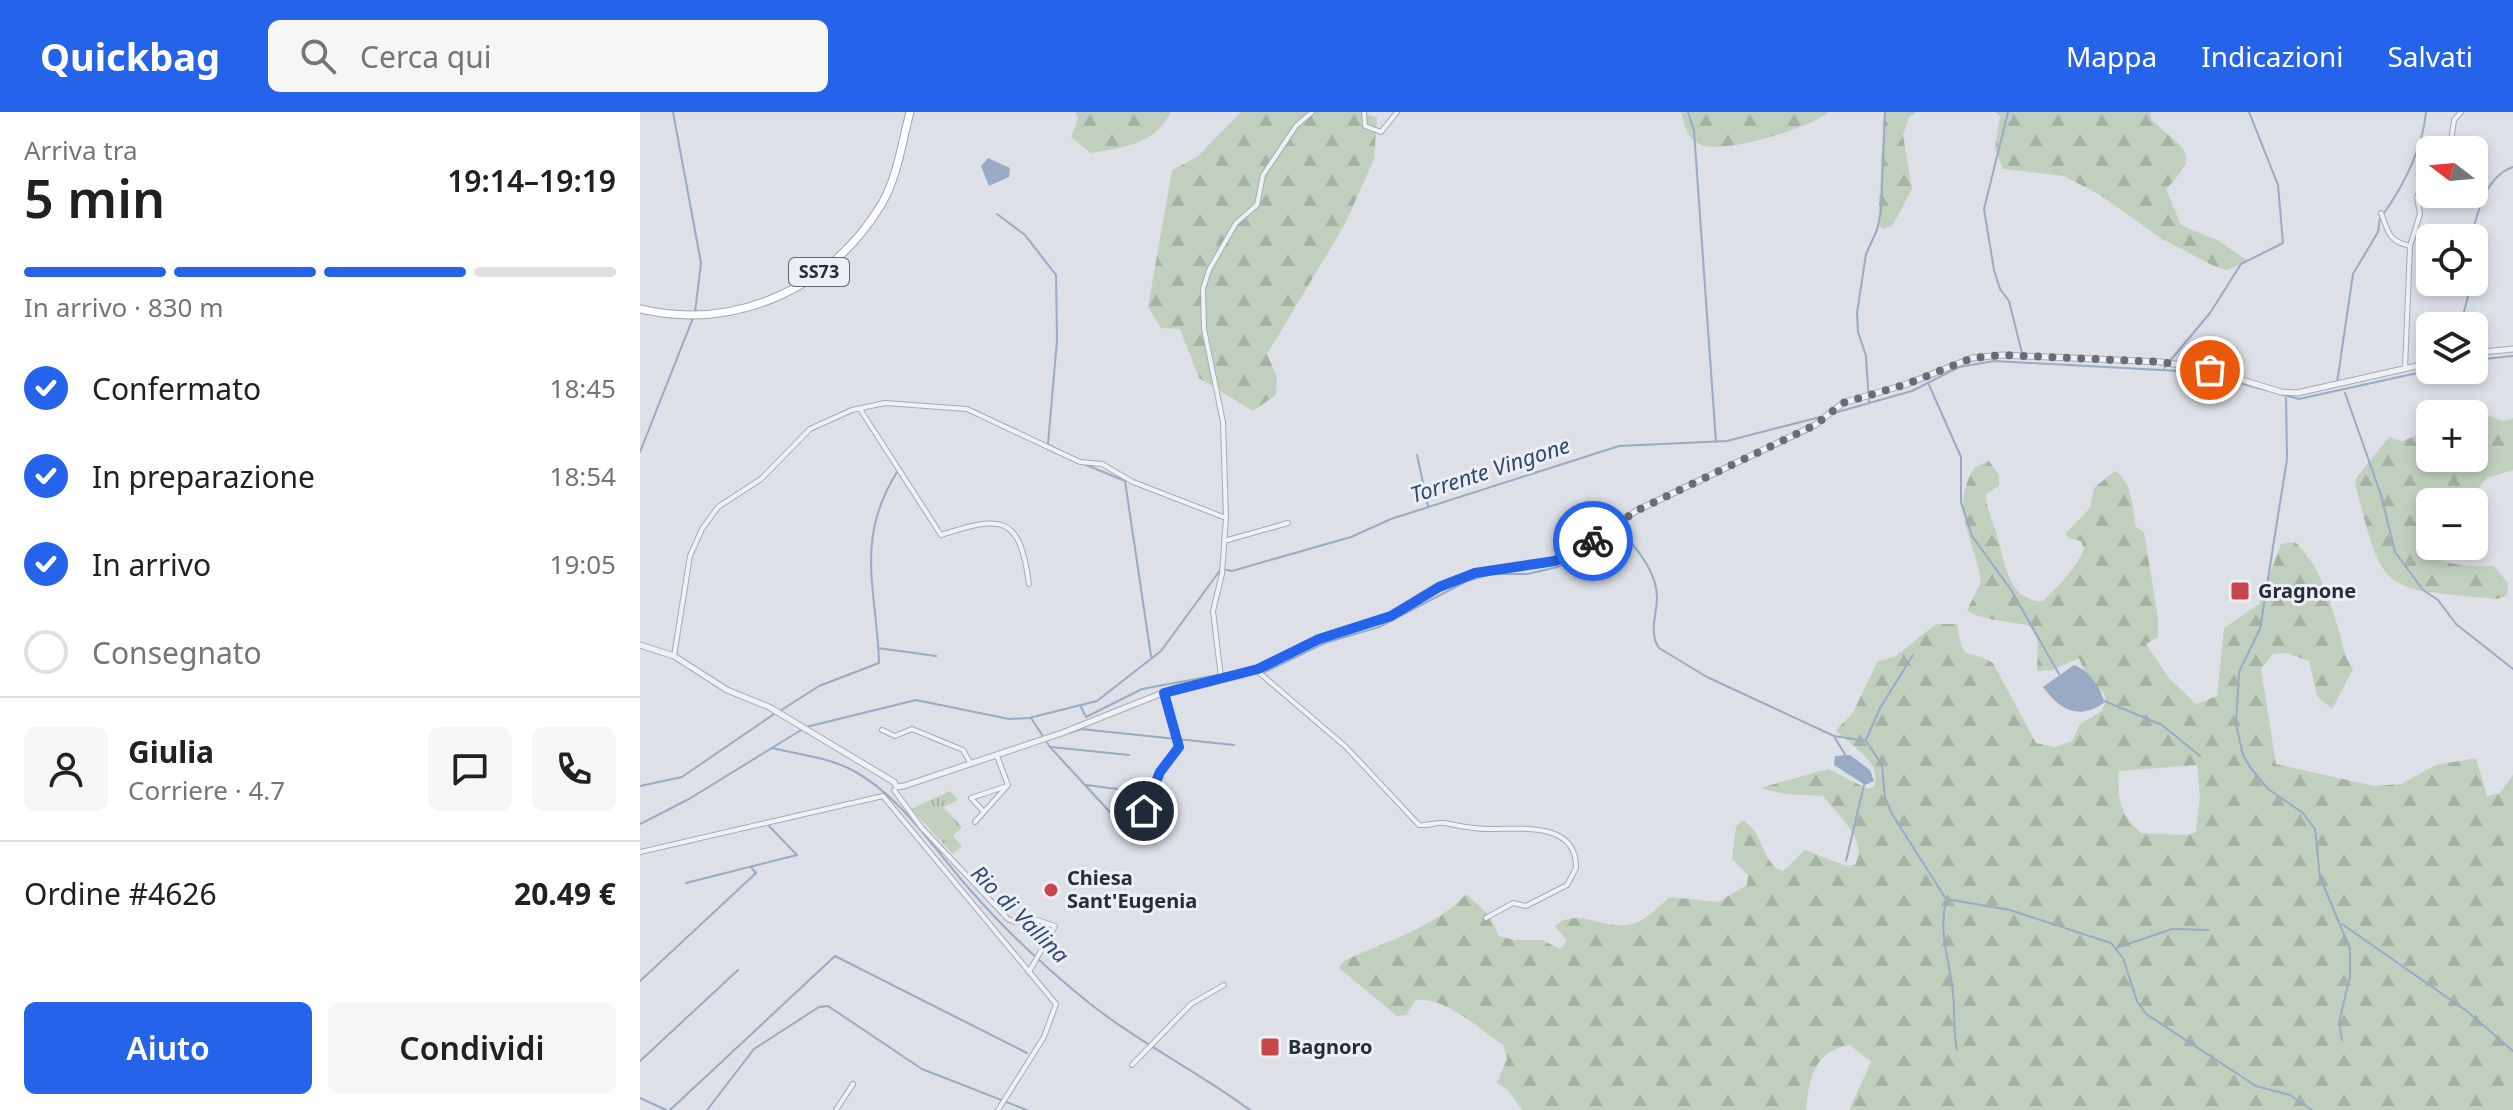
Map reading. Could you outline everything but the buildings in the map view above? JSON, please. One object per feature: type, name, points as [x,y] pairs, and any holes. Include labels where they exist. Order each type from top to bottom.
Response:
[{"type":"main road","name":"SS73","points":[[640,309],[690,317],[724,314],[778,299],[810,279],[853,241],[882,204],[910,112]]},
{"type":"street","points":[[1221,678],[1213,611],[1222,574],[1226,518],[1223,422],[1204,329],[1203,289],[1209,270],[1236,223],[1257,205],[1263,175],[1296,126],[1312,112]]},
{"type":"street","points":[[1364,112],[1365,126],[1381,132],[1397,112]]},
{"type":"street","points":[[2452,136],[2454,120],[2461,112]]},
{"type":"street","points":[[2405,369],[2410,246],[2420,214],[2419,208]]},
{"type":"street","points":[[2382,216],[2387,234],[2394,242],[2410,246]]},
{"type":"street","points":[[2488,352],[2513,349]]},
{"type":"street","points":[[640,852],[885,794],[895,788],[972,766],[1164,693],[1256,670],[1319,639],[1391,616],[1439,587],[1475,573],[1555,561],[1587,545],[1636,511],[1822,420],[1843,403],[1972,358],[2002,355],[2166,363],[2210,370],[2281,392],[2305,393],[2416,366]]},
{"type":"street","points":[[674,656],[690,556],[702,529],[718,507],[761,479],[810,429],[860,409],[885,403],[967,409],[1080,462],[1102,464],[1133,482],[1226,518]]},
{"type":"street","points":[[860,409],[941,535],[987,521],[1011,529],[1024,549],[1029,584]]},
{"type":"street","points":[[1224,541],[1288,523]]},
{"type":"street","points":[[640,645],[674,656],[716,685],[769,707],[894,782],[922,828],[1008,919],[1015,922],[1034,919],[1055,926],[1029,972]]},
{"type":"street","points":[[1256,670],[1346,747],[1419,825],[1440,822],[1464,829],[1528,826],[1559,836],[1570,846],[1576,868],[1567,885],[1526,906],[1513,903],[1486,918]]},
{"type":"street","points":[[1149,820],[1145,808],[1160,772],[1179,747],[1164,693]]},
{"type":"street","points":[[882,730],[895,736],[912,729],[963,750],[972,766]]},
{"type":"street","points":[[997,756],[1007,786]]},
{"type":"street","points":[[975,822],[1007,786]]},
{"type":"street","points":[[984,812],[971,798],[1007,786]]},
{"type":"street","points":[[885,794],[1056,1004],[1057,1011],[998,1110]]},
{"type":"street","points":[[1132,1065],[1191,1004],[1224,985]]},
{"type":"street","points":[[836,1110],[853,1084]]},
{"type":"green space","points":[[1075,112],[1171,112],[1147,138],[1127,146],[1091,153],[1071,137],[1078,119]]},
{"type":"green space","points":[[1241,112],[1360,112],[1377,118],[1374,159],[1345,224],[1267,354],[1277,377],[1276,395],[1253,411],[1199,378],[1180,329],[1161,328],[1148,307],[1172,170],[1197,157]]},
{"type":"green space","points":[[1681,112],[1829,112],[1804,125],[1765,138],[1710,147],[1692,138]]},
{"type":"green space","points":[[1884,112],[1916,112],[1909,117],[1903,135],[1912,189],[1893,225],[1884,229],[1878,225]]},
{"type":"green space","points":[[1994,112],[2151,112],[2151,119],[2179,144],[2186,158],[2178,176],[2166,189],[2181,225],[2219,241],[2248,261],[2227,270],[2216,267],[2162,239],[2100,195],[2064,176],[2003,169],[1995,148],[2000,116]]},
{"type":"green space","points":[[2488,416],[2504,421],[2513,418],[2513,470],[2487,478],[2479,488],[2416,488],[2416,560],[2494,566],[2508,583],[2507,596],[2497,599],[2409,588],[2393,580],[2382,567],[2373,548],[2355,483],[2389,437],[2402,441],[2416,436],[2416,472],[2488,472]]},
{"type":"green space","points":[[1989,461],[1999,475],[1999,486],[1986,494],[1986,500],[2009,578],[2021,594],[2042,602],[2071,571],[2084,549],[2081,541],[2068,538],[2066,533],[2090,508],[2094,488],[2115,471],[2121,476],[2131,496],[2136,527],[2144,532],[2158,618],[2158,637],[2146,644],[2169,678],[2196,704],[2217,696],[2224,628],[2259,604],[2281,544],[2295,542],[2311,561],[2323,585],[2346,657],[2353,669],[2332,709],[2317,696],[2309,661],[2287,653],[2273,654],[2261,669],[2276,764],[2374,786],[2401,784],[2436,765],[2476,758],[2487,796],[2500,793],[2513,775],[2513,1110],[1849,1110],[1871,1062],[1850,1045],[1828,1053],[1821,1060],[1809,1087],[1806,1110],[1522,1110],[1508,1090],[1497,1083],[1507,1059],[1503,1045],[1462,1015],[1427,1000],[1416,1000],[1406,1015],[1397,1016],[1339,968],[1344,961],[1425,925],[1466,894],[1488,914],[1499,936],[1514,940],[1542,940],[1560,949],[1567,941],[1555,926],[1564,920],[1582,918],[1628,925],[1646,917],[1670,897],[1718,902],[1747,885],[1748,875],[1732,859],[1736,827],[1742,820],[1755,832],[1771,862],[1783,871],[1805,850],[1846,866],[1855,865],[1858,846],[1855,837],[1823,796],[1785,794],[1760,788],[1828,769],[1868,789],[1874,786],[1875,777],[1869,761],[1836,730],[1853,713],[1877,662],[1896,656],[1936,624],[1957,624],[1964,650],[1993,663],[2036,743],[2055,747],[2072,741],[2080,724],[2102,711],[2106,700],[2104,693],[2087,678],[2079,658],[2052,670],[2037,671],[2038,641],[2030,626],[1988,619],[1967,610],[1981,582],[1963,511],[1967,482],[1975,467]],"holes":[[[2197,765],[2200,796],[2196,832],[2186,835],[2141,833],[2128,820],[2121,805],[2119,771]]]},
{"type":"green space","points":[[950,791],[958,800],[943,807],[962,827],[953,836],[962,846],[953,854],[911,809]]},
{"type":"water","points":[[988,158],[1010,168],[1009,177],[989,186],[981,166]]},
{"type":"water","points":[[2074,665],[2094,680],[2104,703],[2086,711],[2070,710],[2056,702],[2043,687]]},
{"type":"water","points":[[1850,755],[1870,770],[1874,781],[1865,785],[1834,765],[1835,756]]},
{"type":"waterway","points":[[673,112],[701,263],[695,312]]},
{"type":"waterway","points":[[1688,112],[1694,131],[1716,442]]},
{"type":"waterway","points":[[1869,403],[1866,356],[1858,332],[1857,313],[1866,254],[1877,230],[1881,211],[1885,112]]},
{"type":"waterway","points":[[2008,112],[1984,209],[1994,270],[2000,289],[2009,301],[2022,353]]},
{"type":"waterway","points":[[2164,368],[2210,313],[2241,264],[2283,243],[2278,185],[2249,112]]},
{"type":"waterway","points":[[2384,213],[2411,165],[2421,139],[2426,112]]},
{"type":"waterway","points":[[2475,224],[2490,185],[2513,167]]},
{"type":"waterway","points":[[997,214],[1025,235],[1056,275],[1057,340],[1048,444],[1057,449]]},
{"type":"waterway","points":[[2337,383],[2353,274],[2378,232],[2380,218]]},
{"type":"waterway","points":[[2464,312],[2468,296]]},
{"type":"waterway","points":[[640,452],[693,318]]},
{"type":"waterway","name":"Torrente Vingone","points":[[2488,359],[2513,356]]},
{"type":"waterway","name":"Torrente Vingone","points":[[1834,413],[1912,391],[1959,367],[1994,361],[2198,372],[2299,399],[2416,373]]},
{"type":"waterway","points":[[1929,385],[1961,457],[1961,502],[1972,536],[2011,590],[2059,674]]},
{"type":"waterway","points":[[2345,393],[2381,495],[2395,552],[2423,590],[2438,600],[2456,624],[2513,669]]},
{"type":"waterway","points":[[2286,398],[2287,459],[2260,629],[2239,672],[2236,724],[2243,755],[2250,767],[2268,789],[2303,813],[2315,829],[2320,877],[2350,949],[2350,977],[2339,1022],[2342,1040]]},
{"type":"waterway","name":"Torrente Vingone","points":[[640,824],[689,799],[806,727],[916,700],[1009,719],[1029,718],[1097,701],[1161,651],[1221,569],[1232,571],[1351,537],[1391,519],[1619,446],[1727,441],[1824,416]]},
{"type":"waterway","points":[[1417,455],[1428,506]]},
{"type":"waterway","points":[[1084,464],[1125,481],[1151,656]]},
{"type":"waterway","points":[[780,711],[819,686],[879,663],[872,544],[884,497],[897,472]]},
{"type":"waterway","points":[[1261,671],[1265,672],[1325,643],[1379,627],[1467,581],[1491,574],[1527,574],[1558,567],[1618,533],[1622,534],[1641,555],[1654,581],[1657,599],[1654,631],[1659,648],[1707,677],[1834,736],[1866,741],[1882,765],[1885,798],[1892,814],[1946,899],[2010,910],[2111,943],[2123,958],[2137,1001],[2146,1014],[2256,1086],[2290,1095],[2312,1110]]},
{"type":"waterway","points":[[878,648],[936,656]]},
{"type":"waterway","points":[[1866,740],[1880,708],[1913,655]]},
{"type":"waterway","points":[[1081,707],[1086,717],[1142,689],[1255,668]]},
{"type":"waterway","points":[[2102,700],[2162,725],[2200,756]]},
{"type":"waterway","points":[[640,786],[682,777],[774,714]]},
{"type":"waterway","points":[[1031,718],[1050,747],[1131,835]]},
{"type":"waterway","points":[[1069,733],[1081,729],[1234,745]]},
{"type":"waterway","points":[[1835,738],[1846,756]]},
{"type":"waterway","points":[[1051,747],[1129,755]]},
{"type":"waterway","name":"Rio di Vallina","points":[[772,748],[834,762],[872,782],[918,827],[999,921],[1054,973],[1123,1028],[1250,1110]]},
{"type":"waterway","points":[[1086,785],[1148,793]]},
{"type":"waterway","points":[[1846,861],[1864,785]]},
{"type":"waterway","points":[[686,883],[797,855],[769,826]]},
{"type":"waterway","points":[[640,981],[756,873],[751,867]]},
{"type":"waterway","points":[[1946,900],[1944,936],[1953,993],[1957,1050]]},
{"type":"waterway","points":[[2342,924],[2468,1012],[2513,1051]]},
{"type":"waterway","points":[[2116,948],[2172,929],[2209,930]]},
{"type":"waterway","points":[[670,1110],[835,956],[1027,1053]]},
{"type":"waterway","points":[[640,1061],[738,970]]},
{"type":"waterway","points":[[707,1110],[754,1049],[819,1007],[828,1006],[922,1069],[1027,1110]]},
{"type":"waterway","points":[[640,1098],[666,1110]]},
{"type":"way so far","points":[[1593,541],[1636,511],[1815,425],[1843,403],[1907,384],[1972,358],[2002,355],[2162,362],[2210,370]]},
{"type":"place","name":"Gragnone","points":[[2240,591]]},
{"type":"place","name":"Chiesa Sant'Eugenia","points":[[1051,890]]},
{"type":"place","name":"Bagnoro","points":[[1270,1047]]},
{"type":"route","points":[[1144,811],[1160,772],[1179,747],[1164,693],[1258,669],[1319,639],[1391,616],[1439,587],[1475,573],[1555,561],[1593,541]]}]
